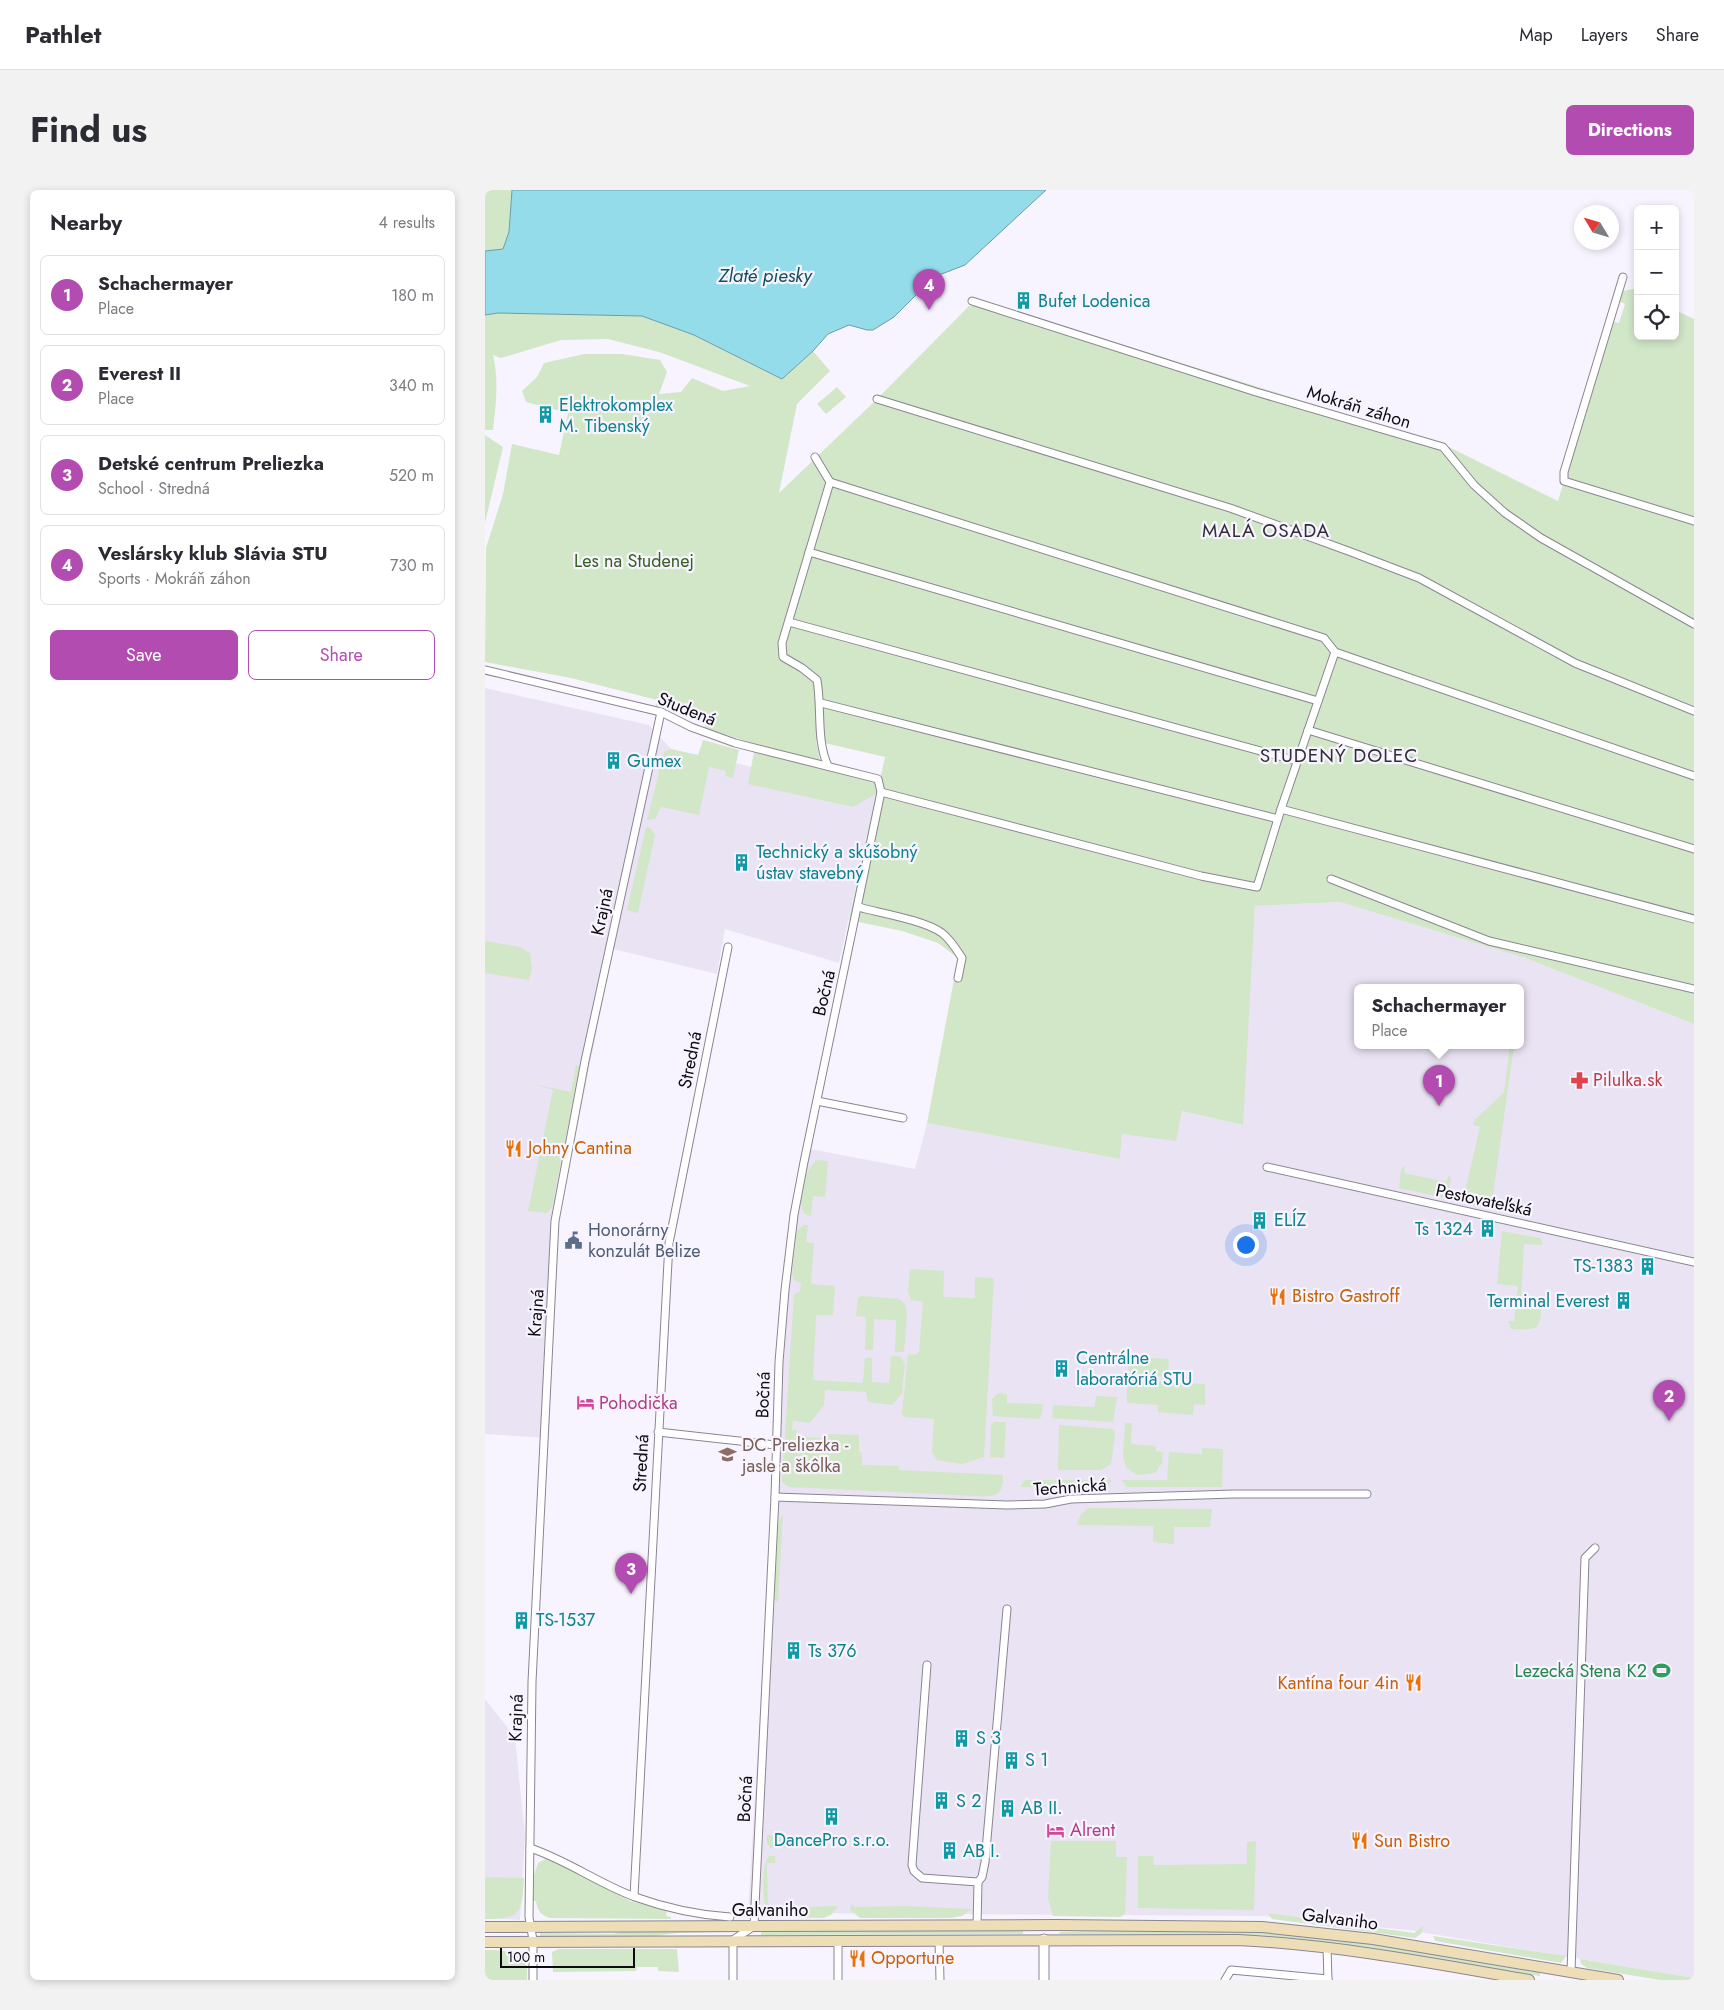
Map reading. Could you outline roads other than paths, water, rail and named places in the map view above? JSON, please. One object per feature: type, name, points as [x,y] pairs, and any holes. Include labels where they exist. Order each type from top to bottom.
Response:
[{"type":"main road","points":[[1045,1939],[1055,1925]]},
{"type":"main road","name":"Galvaniho","points":[[485,1927],[1205,1925],[1294,1929],[1373,1939],[1570,1976],[1618,1980]]},
{"type":"main road","name":"Galvaniho","points":[[485,1942],[533,1940],[1238,1940],[1327,1947],[1529,1980]]},
{"type":"street","points":[[1623,278],[1564,472],[1564,481],[1694,521]]},
{"type":"street","name":"Mokráň záhon","points":[[971,300],[1256,392],[1443,447],[1473,485],[1505,513],[1541,538],[1694,624]]},
{"type":"street","points":[[877,399],[1230,508],[1351,552],[1419,578],[1575,663],[1694,711]]},
{"type":"street","points":[[815,457],[830,482],[1324,638],[1335,652],[1694,776]]},
{"type":"street","points":[[829,766],[822,752],[821,704],[817,680],[783,658],[782,643],[830,482]]},
{"type":"street","points":[[809,552],[1318,701]]},
{"type":"street","points":[[789,622],[1297,761]]},
{"type":"street","points":[[881,792],[1201,876],[1257,887],[1281,809],[1335,652]]},
{"type":"street","name":"Studená","points":[[485,670],[661,712],[691,728],[735,743],[878,779]]},
{"type":"street","points":[[821,704],[1278,819]]},
{"type":"street","name":"Krajná","points":[[533,1980],[530,1848],[532,1699],[555,1221],[578,1094],[661,712]]},
{"type":"street","points":[[1308,730],[1694,849]]},
{"type":"street","name":"Bočná","points":[[754,1926],[785,1290],[794,1215],[881,792],[878,779]]},
{"type":"street","points":[[1281,809],[1694,919]]},
{"type":"street","points":[[1331,879],[1489,941],[1694,989]]},
{"type":"street","points":[[858,907],[910,921],[941,932],[954,944],[962,958],[958,978]]},
{"type":"street","name":"Stredná","points":[[634,1896],[669,1243],[728,946]]},
{"type":"street","points":[[817,1100],[903,1118]]},
{"type":"street","name":"Pestovateľská","points":[[1267,1167],[1694,1262]]},
{"type":"street","points":[[658,1432],[776,1445]]},
{"type":"street","name":"Technická","points":[[775,1497],[1007,1505],[1045,1504],[1071,1500],[1234,1494],[1367,1494]]},
{"type":"street","points":[[1570,1976],[1585,1558],[1595,1548]]},
{"type":"street","points":[[977,1926],[978,1882],[982,1877],[987,1833],[1007,1609]]},
{"type":"street","points":[[927,1666],[914,1871],[922,1878],[978,1882]]},
{"type":"street","name":"Galvaniho","points":[[530,1848],[549,1854],[634,1896],[696,1915],[730,1917]]},
{"type":"street","points":[[733,1980],[733,1940],[754,1926]]},
{"type":"street","points":[[1045,1939],[1045,1980]]},
{"type":"street","points":[[838,1940],[838,1980]]},
{"type":"street","points":[[939,1940],[939,1980]]},
{"type":"street","name":"Galvaniho","points":[[1327,1947],[1327,1979]]},
{"type":"street","points":[[1225,1980],[1231,1970],[1327,1979]]},
{"type":"water","name":"Zlaté piesky","points":[[512,190],[1046,190],[965,265],[934,277],[894,317],[873,330],[849,325],[828,334],[813,351],[782,379],[694,335],[642,316],[498,313],[485,315],[485,251],[503,249],[509,232]]},
{"type":"place","name":"Bufet Lodenica","points":[[1024,301]]},
{"type":"place","name":"Veslársky klub Slávia STU","points":[[929,310]]},
{"type":"place","name":"Elektrokomplex M. Tibenský","points":[[545,415]]},
{"type":"place","name":"Gumex","points":[[613,761]]},
{"type":"place","name":"Technický a skúšobný ústav stavebný","points":[[742,862]]},
{"type":"place","name":"Pilulka.sk","points":[[1579,1080]]},
{"type":"place","name":"Schachermayer","points":[[1439,1106]]},
{"type":"place","name":"Johny Cantina","points":[[514,1148]]},
{"type":"place","name":"ELÍZ","points":[[1260,1220]]},
{"type":"place","name":"Ts 1324","points":[[1487,1229]]},
{"type":"place","name":"Honorárny konzulát Belize","points":[[574,1240]]},
{"type":"place","name":"TS-1383","points":[[1647,1266]]},
{"type":"place","name":"Bistro Gastroff","points":[[1278,1296]]},
{"type":"place","name":"Terminal Everest","points":[[1623,1301]]},
{"type":"place","name":"Centrálne laboratóriá STU","points":[[1062,1368]]},
{"type":"place","name":"Pohodička","points":[[585,1403]]},
{"type":"place","name":"Everest II","points":[[1669,1421]]},
{"type":"place","name":"DC Preliezka - jasle a škôlka","points":[[728,1455]]},
{"type":"place","name":"Detské centrum Preliezka","points":[[631,1594]]},
{"type":"place","name":"TS-1537","points":[[522,1620]]},
{"type":"place","name":"Ts 376","points":[[794,1651]]},
{"type":"place","name":"Lezecká Stena K2","points":[[1661,1671]]},
{"type":"place","name":"Kantína four 4in","points":[[1413,1683]]},
{"type":"place","name":"S 3","points":[[962,1738]]},
{"type":"place","name":"S 1","points":[[1011,1760]]},
{"type":"place","name":"S 2","points":[[942,1801]]},
{"type":"place","name":"AB II.","points":[[1007,1808]]},
{"type":"place","name":"DancePro s.r.o.","points":[[832,1817]]},
{"type":"place","name":"Alrent","points":[[1056,1830]]},
{"type":"place","name":"Sun Bistro","points":[[1360,1841]]},
{"type":"place","name":"AB I.","points":[[949,1851]]},
{"type":"place","name":"Opportune","points":[[857,1958]]},
{"type":"district","name":"MALÁ OSADA","points":[[1266,530]]},
{"type":"district","name":"STUDENÝ DOLEC","points":[[1339,755]]},
{"type":"park label","name":"Les na Studenej","points":[[634,561]]}]
